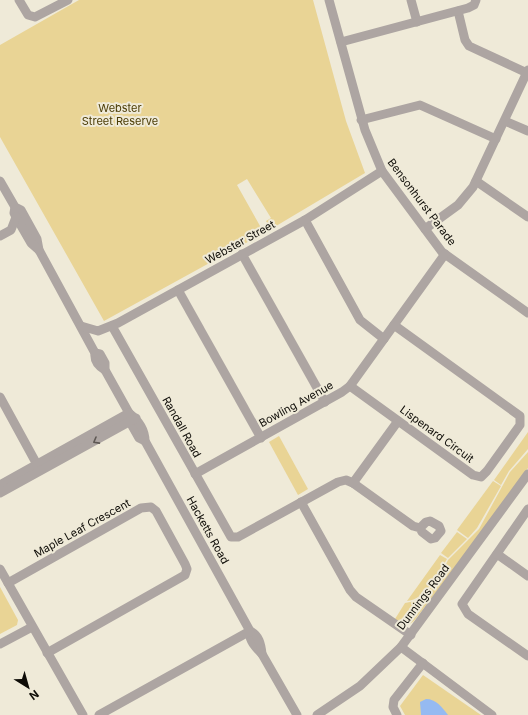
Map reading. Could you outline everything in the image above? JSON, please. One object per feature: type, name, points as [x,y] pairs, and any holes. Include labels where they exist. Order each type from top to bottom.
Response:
[{"type":"street","points":[[19,0],[28,15],[35,18],[68,0]]},
{"type":"street","name":"Bensonhurst Parade","points":[[329,0],[361,120],[382,171],[445,254],[528,313]]},
{"type":"street","points":[[411,0],[416,22]]},
{"type":"street","points":[[341,42],[472,7],[476,0]]},
{"type":"street","points":[[425,229],[458,205],[476,181],[527,72],[469,46],[465,40],[458,11]]},
{"type":"street","points":[[361,120],[420,105],[496,139]]},
{"type":"street","points":[[505,121],[528,131]]},
{"type":"street","name":"Webster Street","points":[[94,353],[109,328],[305,220],[382,171]]},
{"type":"street","name":"Hacketts Road","points":[[0,181],[15,207],[21,210],[37,239],[39,250],[81,326],[94,353],[100,354],[105,363],[105,370],[131,418],[139,438],[145,441],[250,631],[255,633],[261,644],[262,654],[297,715]]},
{"type":"street","points":[[476,181],[528,217]]},
{"type":"street","name":"Hacketts Road","points":[[15,207],[14,213],[16,217],[31,243],[39,250]]},
{"type":"street","points":[[0,236],[11,230],[16,217]]},
{"type":"street","points":[[305,220],[360,320],[384,339]]},
{"type":"street","points":[[11,230],[18,232],[31,243]]},
{"type":"street","points":[[242,254],[325,402]]},
{"type":"street","name":"Bowling Avenue","points":[[195,474],[325,402],[350,386],[445,254]]},
{"type":"street","points":[[178,290],[261,438]]},
{"type":"street","name":"Lispenard Circuit","points":[[350,386],[473,475],[479,477],[487,471],[520,426],[521,419],[516,412],[394,325]]},
{"type":"street","points":[[81,326],[98,331],[109,328]]},
{"type":"street","name":"Randall Road","points":[[109,328],[195,474],[227,532],[232,537],[238,537],[301,502]]},
{"type":"street","points":[[0,397],[39,468]]},
{"type":"street","points":[[0,493],[39,468],[131,418]]},
{"type":"street","points":[[353,483],[398,421]]},
{"type":"street","points":[[0,485],[39,468]]},
{"type":"street","name":"Dunnings Road","points":[[318,715],[360,686],[399,649],[411,635],[528,474]]},
{"type":"street","points":[[411,635],[356,597],[350,590],[301,502],[341,480],[346,480],[353,483],[413,526],[420,528]]},
{"type":"street","name":"Maple Leaf Crescent","points":[[8,583],[141,508],[150,507],[157,514],[185,564],[187,569],[185,575],[47,653]]},
{"type":"street","points":[[528,509],[465,598],[462,607],[468,614],[528,656]]},
{"type":"street","points":[[497,554],[528,576]]},
{"type":"street","points":[[0,569],[79,712]]},
{"type":"street","points":[[0,644],[32,627]]},
{"type":"street","points":[[99,715],[250,631]]},
{"type":"street","points":[[399,649],[492,715]]},
{"type":"street","points":[[397,715],[393,707],[394,700],[421,665]]},
{"type":"green space","name":"Webster Street Reserve","points":[[79,0],[313,0],[346,121],[365,173],[271,229],[266,221],[271,218],[247,179],[237,185],[264,233],[104,321],[0,137],[0,45]]},
{"type":"green space","points":[[528,432],[528,449],[509,471],[501,485],[494,480]]},
{"type":"green space","points":[[279,436],[308,489],[298,495],[269,442]]},
{"type":"green space","points":[[528,452],[528,468],[479,536],[414,621],[406,625],[395,619],[405,603],[415,601],[437,582],[448,560],[479,529],[510,472]]},
{"type":"green space","points":[[493,481],[501,486],[477,528],[468,538],[457,530]]},
{"type":"green space","points":[[457,532],[467,539],[448,558],[441,553]]},
{"type":"green space","points":[[440,555],[447,559],[431,585],[420,596],[407,601]]},
{"type":"green space","points":[[0,587],[18,620],[17,625],[0,634]]},
{"type":"green space","points":[[423,675],[481,715],[405,715],[400,706]]},
{"type":"water","points":[[426,699],[436,702],[448,715],[421,715],[420,702]]}]
